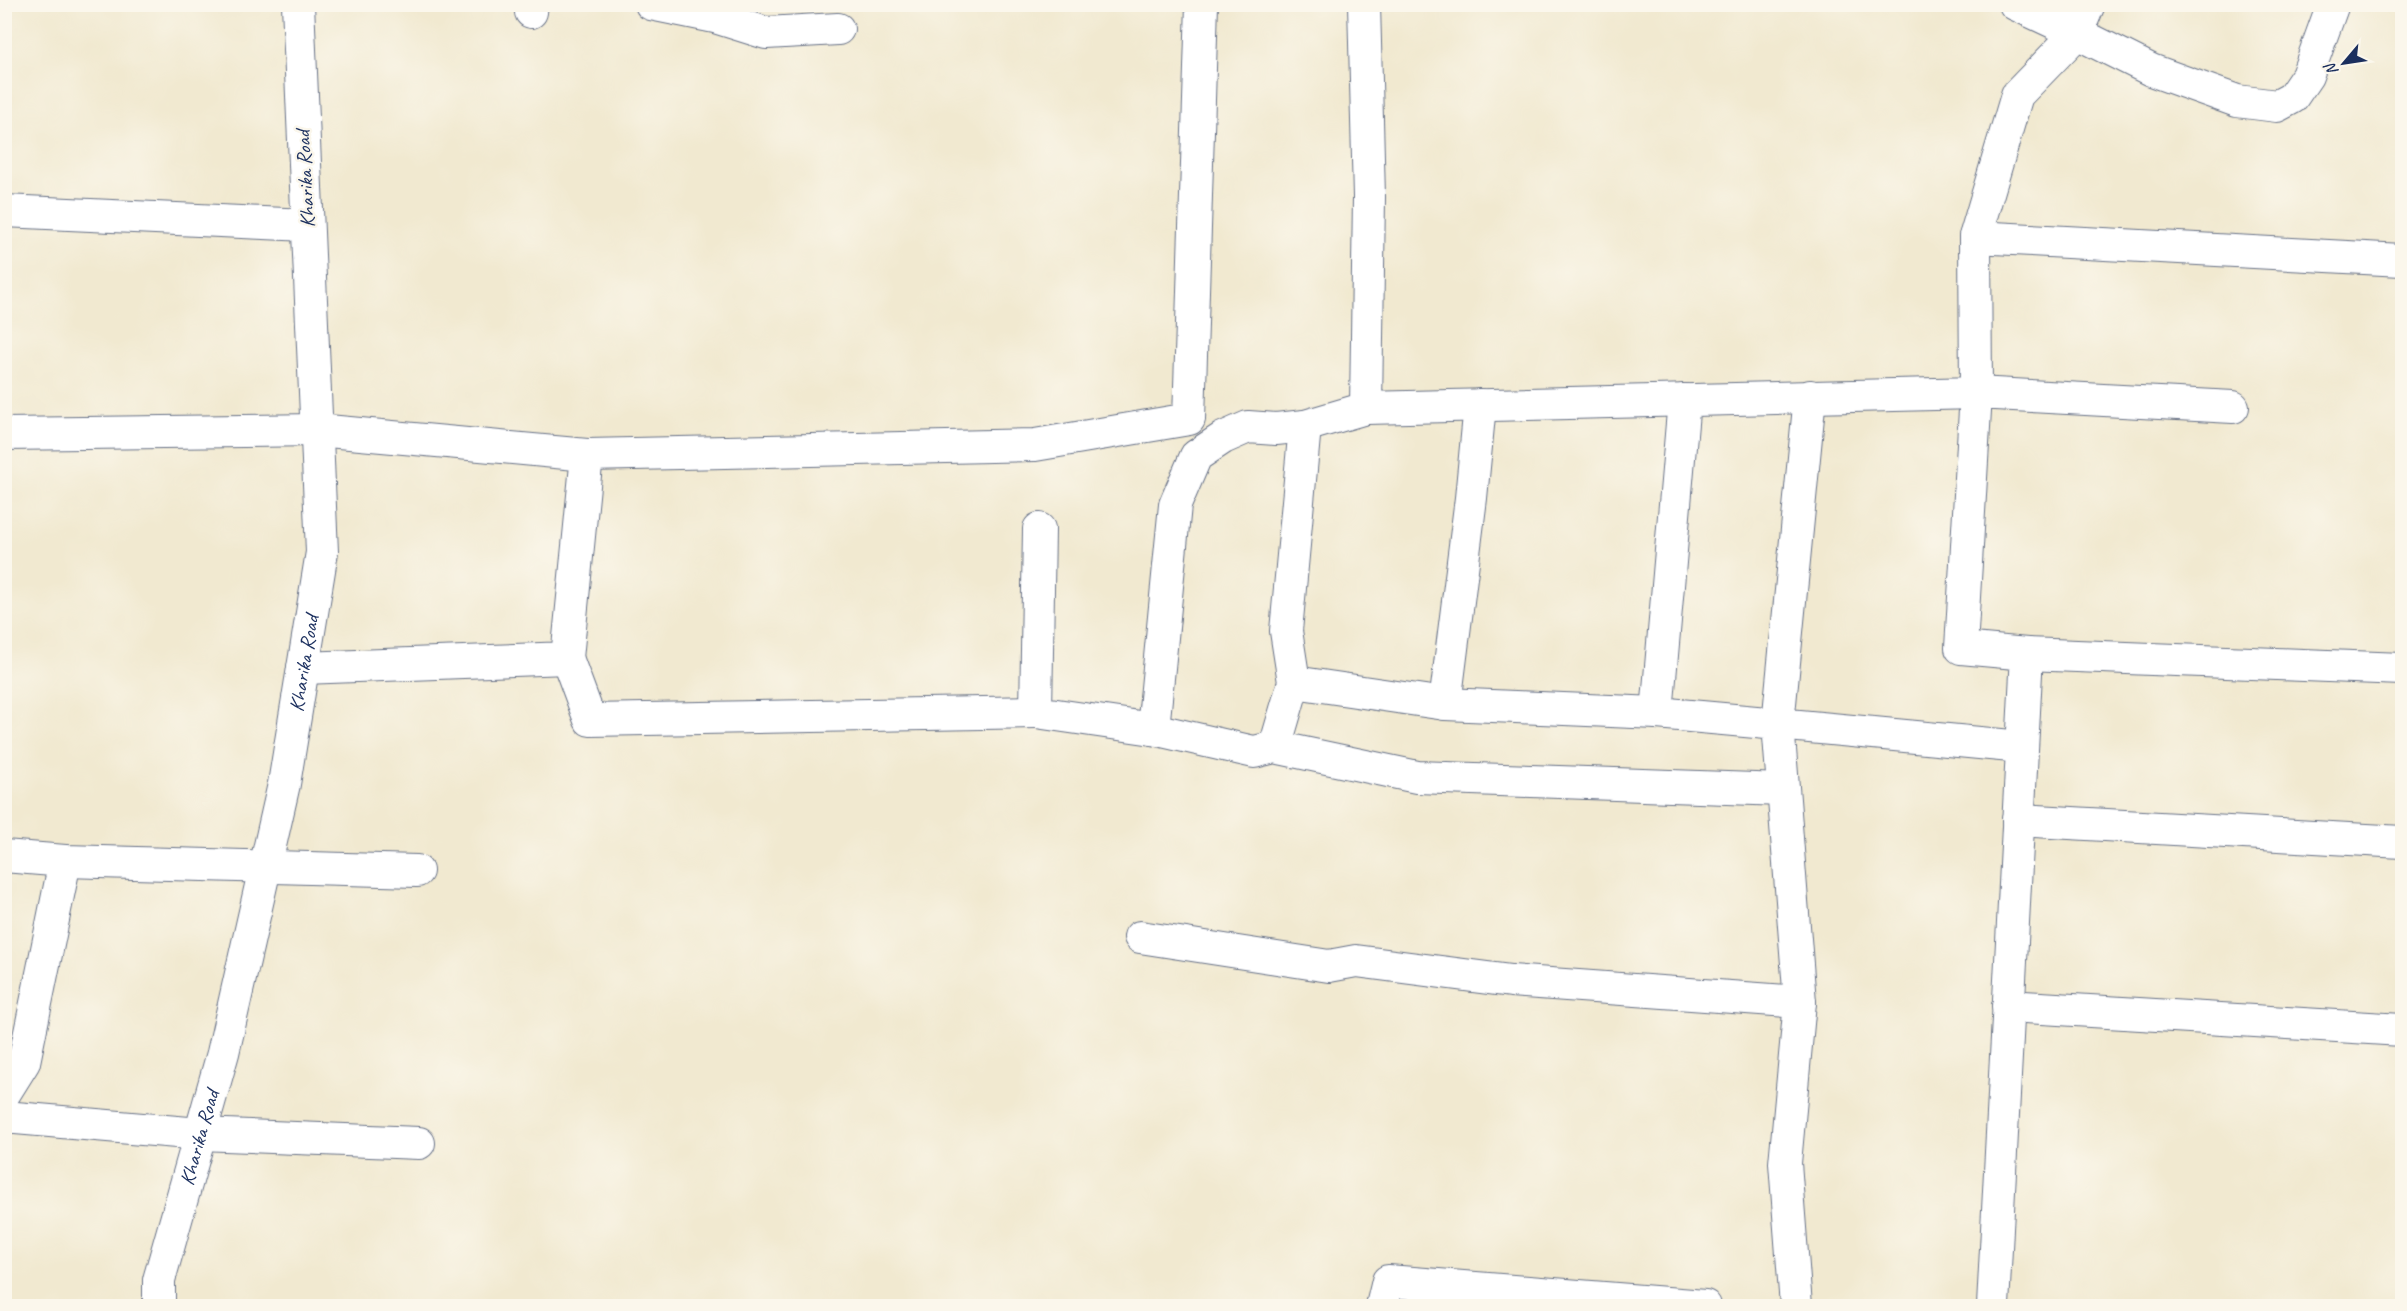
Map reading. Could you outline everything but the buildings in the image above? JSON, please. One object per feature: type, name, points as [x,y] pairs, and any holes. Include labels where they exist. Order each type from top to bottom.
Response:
[{"type":"street","name":"Kharika Road","points":[[159,1306],[159,1280],[223,1053],[284,784],[322,552],[298,4]]},
{"type":"street","points":[[651,4],[715,17],[766,33],[838,29]]},
{"type":"street","points":[[4,434],[317,430],[587,455],[1035,444],[1189,419],[1202,4]]},
{"type":"street","points":[[1364,4],[1369,197],[1366,408]]},
{"type":"street","points":[[2015,4],[2083,19],[2151,70],[2237,101],[2277,106],[2292,98],[2307,75],[2333,4]]},
{"type":"street","points":[[2083,19],[2017,95],[1975,237],[1976,393],[1961,648],[2027,654],[2403,669]]},
{"type":"street","points":[[4,211],[308,225]]},
{"type":"street","points":[[1975,237],[2403,260]]},
{"type":"street","points":[[1154,729],[1175,505],[1196,456],[1223,438],[1248,427],[1276,429],[1305,426],[1366,408],[1810,396],[1976,393],[2233,407]]},
{"type":"street","points":[[1796,1306],[1785,1163],[1800,1002],[1778,724],[1810,396]]},
{"type":"street","points":[[1657,713],[1684,400]]},
{"type":"street","points":[[1445,704],[1471,498],[1480,405]]},
{"type":"street","points":[[1275,747],[1294,682],[1286,631],[1305,426]]},
{"type":"street","points":[[587,455],[567,658],[590,720],[1036,712],[1154,729],[1254,752],[1275,747],[1417,777],[1783,790]]},
{"type":"street","points":[[1036,712],[1039,530]]},
{"type":"street","points":[[1993,1306],[2027,654]]},
{"type":"street","points":[[303,668],[567,658]]},
{"type":"street","points":[[1294,682],[1445,704],[1657,713],[2022,747]]},
{"type":"street","points":[[2018,820],[2403,842]]},
{"type":"street","points":[[4,856],[65,861],[417,871]]},
{"type":"street","points":[[4,1094],[24,1062],[65,861]]},
{"type":"street","points":[[1140,937],[1329,966],[1356,961],[1511,981],[1800,1002]]},
{"type":"street","points":[[2008,1006],[2403,1030]]},
{"type":"street","points":[[4,1117],[200,1134],[419,1143]]},
{"type":"street","points":[[1382,1306],[1388,1281],[1705,1306]]}]
